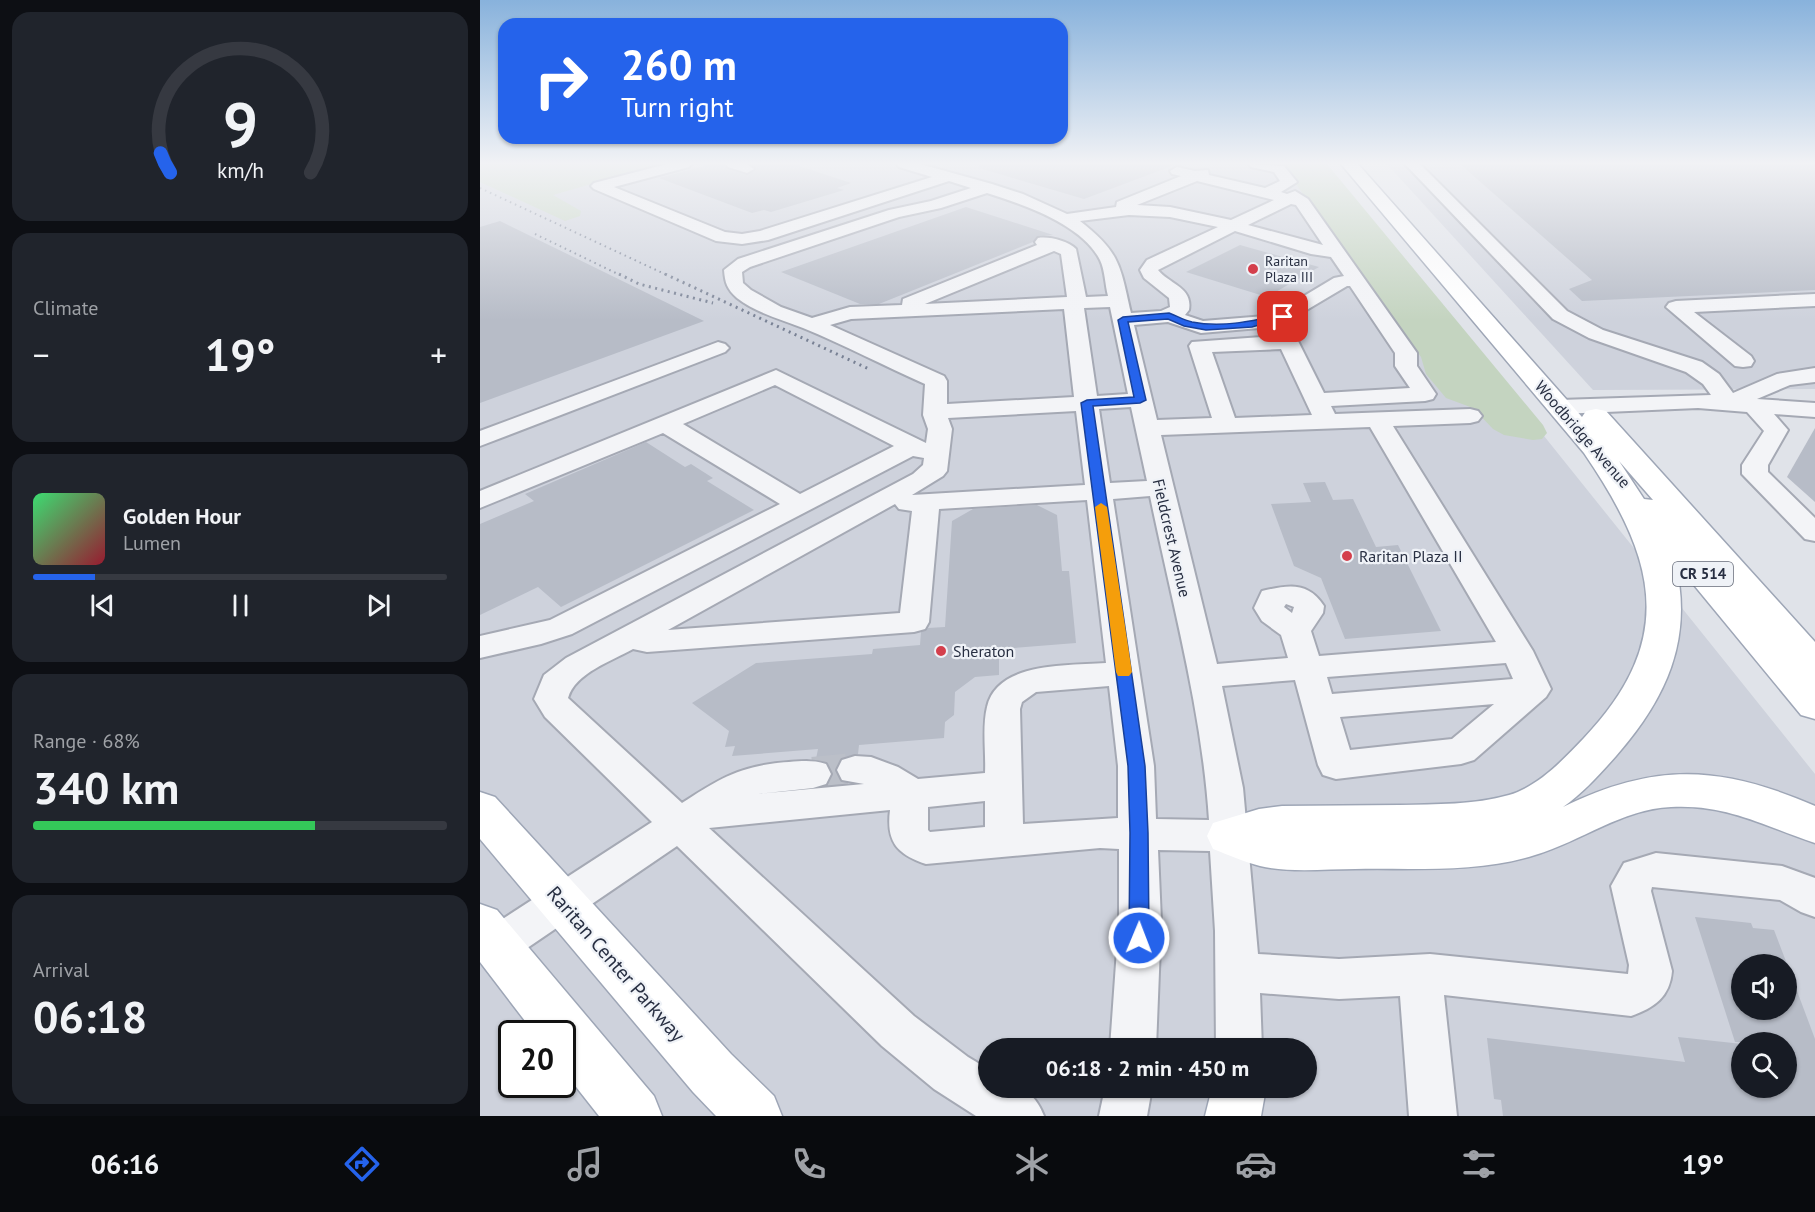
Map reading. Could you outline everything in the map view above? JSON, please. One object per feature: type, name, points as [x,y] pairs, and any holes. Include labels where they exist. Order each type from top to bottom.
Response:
[{"type":"main road","name":"Woodbridge Avenue","points":[[1396,216],[1583,421],[1744,582],[1815,666]]},
{"type":"main road","name":"Woodbridge Avenue","points":[[1411,216],[1583,421],[1815,705]]},
{"type":"main road","points":[[1229,836],[1274,824],[1441,822],[1503,814],[1535,802],[1562,787],[1617,730],[1646,687],[1657,660],[1663,633],[1663,591],[1656,555],[1646,531],[1583,421]]},
{"type":"main road","points":[[1744,582],[1815,657]]},
{"type":"main road","points":[[1229,836],[1260,848],[1294,851],[1481,849],[1539,836],[1629,797],[1669,791],[1706,792],[1745,799],[1784,811],[1815,825]]},
{"type":"main road","name":"Raritan Center Parkway","points":[[480,809],[712,1073],[754,1116]]},
{"type":"main road","points":[[488,935],[634,1116]]},
{"type":"street","points":[[672,216],[722,237],[742,239],[762,236],[810,216]]},
{"type":"street","points":[[480,647],[556,630],[800,505],[926,449],[940,429],[935,412],[937,384],[934,379],[811,324],[779,314],[744,294],[733,281],[735,268],[886,216]]},
{"type":"street","name":"Fieldcrest Avenue","points":[[1061,216],[1090,236],[1106,254],[1204,676],[1225,788],[1238,972],[1238,1038]]},
{"type":"street","points":[[1067,219],[1074,216]]},
{"type":"street","points":[[1183,216],[1317,250],[1336,252]]},
{"type":"street","points":[[1169,316],[1179,310],[1181,300],[1173,291],[1152,276],[1150,268],[1158,261],[1253,216]]},
{"type":"street","points":[[1146,428],[1226,425],[1425,394],[1406,366],[1407,356],[1312,216]]},
{"type":"street","points":[[1463,216],[1560,315],[1596,334],[1694,367],[1711,380],[1728,402],[1815,410]]},
{"type":"street","points":[[899,311],[906,305],[1049,243],[1066,249],[1070,253],[1087,403],[1136,766],[1139,833],[1139,955],[1134,1038]]},
{"type":"street","points":[[811,324],[845,313],[1075,303],[1169,316],[1187,324],[1206,327],[1252,324],[1274,320],[1339,283],[1355,279]]},
{"type":"street","points":[[1743,361],[1676,307],[1815,300]]},
{"type":"street","points":[[1274,320],[1279,323],[1321,410]]},
{"type":"street","points":[[1226,425],[1199,346],[1288,342]]},
{"type":"street","points":[[480,439],[718,348]]},
{"type":"street","points":[[1583,421],[1690,415],[1708,411],[1785,379],[1815,375]]},
{"type":"street","points":[[480,500],[776,377],[926,449],[936,468],[930,474],[569,671],[556,683],[551,699],[557,708],[915,1046],[969,1085],[1020,1116]]},
{"type":"street","points":[[935,412],[1140,400]]},
{"type":"street","points":[[1754,405],[1776,430],[1755,465],[1755,474],[1815,533]]},
{"type":"street","points":[[1321,410],[1378,420],[1470,416]]},
{"type":"street","points":[[1378,420],[1517,651],[1534,689]]},
{"type":"street","points":[[664,423],[800,505]]},
{"type":"street","points":[[889,497],[907,503],[926,503],[1160,488]]},
{"type":"street","points":[[629,638],[647,642],[914,622],[926,503]]},
{"type":"street","points":[[1295,630],[1336,765],[1461,751],[1534,689]]},
{"type":"street","points":[[1204,676],[1517,651]]},
{"type":"street","points":[[1004,842],[1003,709],[1006,699],[1014,690],[1033,681],[1124,674]]},
{"type":"street","points":[[1320,707],[1534,689]]},
{"type":"street","points":[[855,770],[868,770],[880,774],[911,794]]},
{"type":"street","points":[[488,935],[561,902],[723,794],[751,780],[813,774]]},
{"type":"street","points":[[678,823],[714,811],[1004,785]]},
{"type":"street","points":[[911,794],[908,831],[911,840],[920,846],[931,848],[1087,834],[1229,836]]},
{"type":"street","points":[[1238,972],[1339,979],[1417,974],[1630,995],[1646,987],[1651,977],[1650,965],[1630,891],[1632,883],[1640,873],[1656,870],[1775,882],[1795,887],[1815,900]]},
{"type":"street","points":[[1417,974],[1424,1006],[1433,1116]]},
{"type":"street","points":[[1123,1116],[1127,1098]]},
{"type":"shaded area","points":[[480,216],[1368,216],[1815,774],[1815,1116],[480,1116]]},
{"type":"shaded area","points":[[1434,216],[1815,216],[1815,389],[1593,390]]},
{"type":"green space","points":[[554,216],[580,216],[565,221]]},
{"type":"green space","points":[[1319,216],[1370,216],[1543,425],[1547,433],[1542,439],[1533,440],[1504,435],[1493,429],[1473,408],[1446,398],[1426,374],[1421,357]]},
{"type":"building","points":[[940,216],[994,216],[1053,235],[1038,236],[1033,242],[879,304],[860,304],[781,272]]},
{"type":"building","points":[[1519,216],[1815,216],[1815,290],[1582,301],[1569,289],[1592,280]]},
{"type":"building","points":[[500,221],[704,321],[480,403],[480,227]]},
{"type":"building","name":"Raritan Plaza III","points":[[1240,245],[1319,267],[1267,297],[1186,272]]},
{"type":"building","points":[[1815,428],[1815,502],[1787,477]]},
{"type":"building","points":[[646,442],[685,467],[691,464],[713,478],[707,481],[754,510],[561,607],[538,587],[480,615],[480,524],[534,501],[525,494]]},
{"type":"building","name":"Raritan Plaza II","points":[[1325,482],[1333,500],[1353,499],[1376,547],[1398,545],[1441,631],[1345,639],[1321,578],[1294,566],[1271,504],[1311,502],[1303,483]]},
{"type":"building","name":"Sheraton","points":[[1037,505],[1057,515],[1062,571],[1069,571],[1076,643],[1014,648],[999,659],[999,675],[975,677],[955,692],[954,715],[945,722],[944,738],[859,745],[858,754],[841,758],[835,769],[840,781],[848,783],[828,785],[833,773],[827,762],[816,759],[818,749],[732,756],[735,746],[725,747],[729,731],[692,703],[756,663],[872,654],[873,649],[920,645],[921,632],[928,628],[945,627],[952,521],[973,509]]},
{"type":"building","points":[[1695,917],[1751,923],[1753,928],[1774,930],[1783,954],[1731,954],[1731,1020],[1797,1020],[1797,991],[1815,1039],[1815,1116],[1503,1116],[1501,1100],[1494,1099],[1487,1038],[1685,1062],[1678,1037],[1731,1043],[1731,1098],[1797,1098],[1797,1032],[1732,1032]]},
{"type":"tunnel","points":[[813,774],[855,770]]},
{"type":"railway","points":[[540,216],[669,276]]},
{"type":"railway","points":[[535,234],[622,276]]},
{"type":"railway","points":[[619,274],[639,284],[713,303]]},
{"type":"railway","points":[[665,274],[869,369]]},
{"type":"slow traffic","points":[[1101,507],[1124,672]]},
{"type":"place","name":"Raritan Plaza III","points":[[1253,269]]},
{"type":"place","name":"Raritan Plaza II","points":[[1347,556]]},
{"type":"place","name":"Sheraton","points":[[941,651]]},
{"type":"route","points":[[1139,938],[1139,833],[1136,766],[1087,403],[1140,400],[1123,320],[1169,316],[1187,324],[1206,327],[1268,322],[1283,317]]}]
